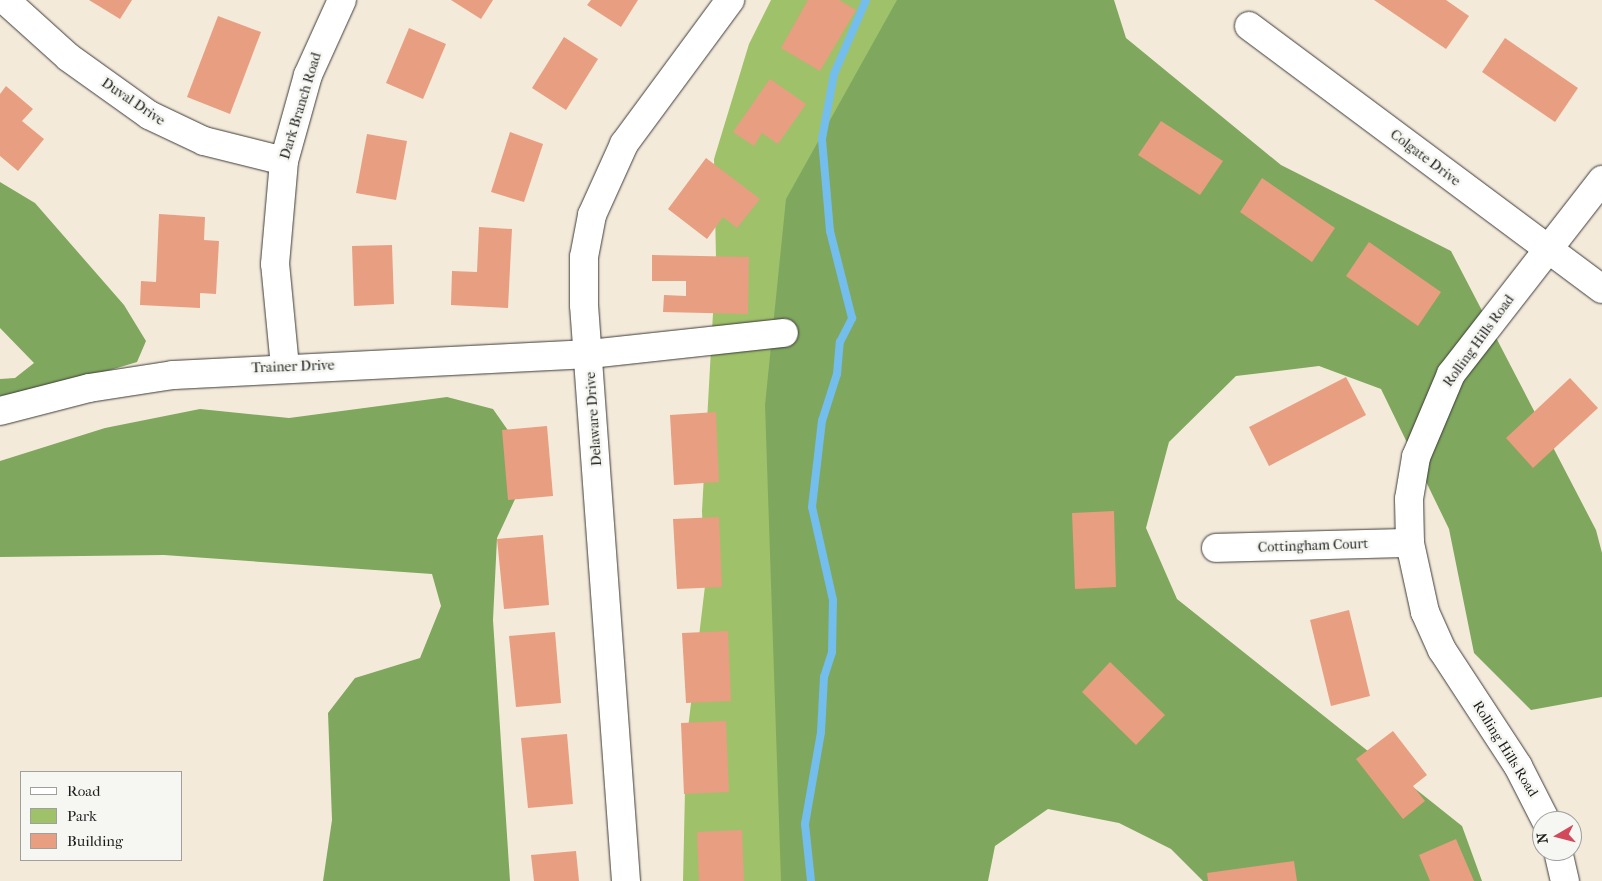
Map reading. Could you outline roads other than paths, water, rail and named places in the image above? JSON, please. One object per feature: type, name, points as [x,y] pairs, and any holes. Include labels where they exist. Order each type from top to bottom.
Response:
[{"type":"street","name":"Duval Drive","points":[[5,0],[68,57],[149,115],[204,142],[284,161]]},
{"type":"street","name":"Dark Branch Road","points":[[285,367],[275,264],[284,161],[308,75],[342,0]]},
{"type":"street","name":"Delaware Drive","points":[[626,881],[584,256],[592,215],[606,175],[624,144],[730,0]]},
{"type":"street","name":"Colgate Drive","points":[[1249,26],[1602,289]]},
{"type":"street","name":"Rolling Hills Road","points":[[1541,811],[1518,766],[1442,650],[1425,612],[1410,543],[1409,499],[1416,457],[1432,411],[1451,374],[1602,180]]},
{"type":"street","name":"Trainer Drive","points":[[0,410],[89,388],[173,375],[285,367],[590,354],[784,333]]},
{"type":"street","name":"Cottingham Court","points":[[1216,548],[1410,543]]},
{"type":"street","points":[[1560,861],[1565,881]]},
{"type":"waterway","points":[[811,881],[805,824],[821,732],[824,677],[832,652],[833,600],[812,507],[822,421],[837,374],[840,342],[852,318],[830,231],[822,139],[834,74],[866,0]]}]
